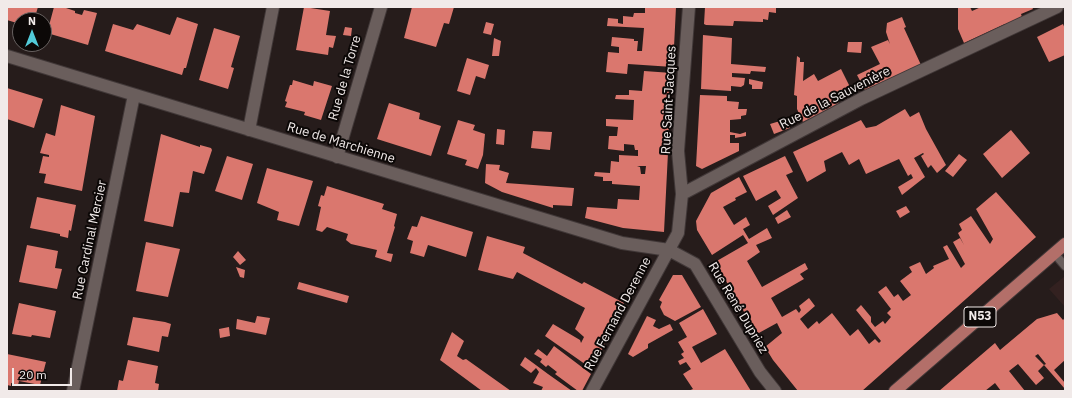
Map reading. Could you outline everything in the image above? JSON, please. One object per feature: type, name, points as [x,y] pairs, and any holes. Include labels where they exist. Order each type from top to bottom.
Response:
[{"type":"main road","name":"N53","points":[[896,391],[1065,244]]},
{"type":"street","points":[[249,130],[273,7]]},
{"type":"street","name":"Rue de la Torre","points":[[337,157],[381,7]]},
{"type":"street","name":"Rue Saint-Jacques","points":[[682,194],[678,150],[689,7]]},
{"type":"street","name":"Rue de la Sauvenière","points":[[682,194],[861,99],[1057,7]]},
{"type":"street","name":"Rue de Marchienne","points":[[7,56],[622,244],[669,250]]},
{"type":"street","name":"Rue Cardinal Mercier","points":[[73,391],[134,95]]},
{"type":"street","points":[[669,250],[678,233],[682,194]]},
{"type":"street","name":"Rue Fernand Derenne","points":[[592,391],[669,250]]},
{"type":"street","name":"Rue René Dupriez","points":[[669,250],[695,264],[760,372],[775,391]]},
{"type":"lane","points":[[1054,254],[1065,266]]},
{"type":"shaded area","points":[[1065,276],[1065,307],[1049,289]]},
{"type":"building","points":[[7,7],[38,7],[36,12],[12,12],[12,22],[7,20]]},
{"type":"building","points":[[54,7],[63,7],[82,15],[84,10],[97,13],[88,45],[52,34],[52,14]]},
{"type":"building","points":[[304,7],[330,11],[326,35],[336,36],[333,48],[329,47],[328,55],[296,50]]},
{"type":"building","points":[[412,7],[454,7],[449,24],[444,23],[436,47],[404,38]]},
{"type":"building","points":[[645,7],[676,7],[673,67],[628,64],[627,74],[606,72],[608,52],[619,53],[619,47],[611,46],[612,37],[634,39],[634,41],[638,41],[637,51],[642,51],[644,28],[607,26],[608,18],[618,19],[618,23],[623,24],[623,16],[633,17],[634,13],[645,13]]},
{"type":"building","points":[[705,7],[776,7],[776,13],[769,12],[768,20],[763,19],[763,22],[734,21],[733,26],[706,25],[704,24]]},
{"type":"building","points":[[958,7],[970,7],[972,11],[981,7],[1032,7],[1033,9],[1021,14],[1022,17],[1005,26],[1005,24],[964,43],[958,29]]},
{"type":"building","points":[[177,17],[198,24],[186,68],[184,68],[182,75],[105,51],[113,24],[133,30],[137,24],[170,35]]},
{"type":"building","points":[[902,17],[906,27],[904,28],[921,65],[866,92],[857,75],[880,64],[871,47],[888,40],[890,44],[886,32],[887,23]]},
{"type":"building","points":[[486,22],[494,24],[491,35],[483,33]]},
{"type":"building","points":[[1063,24],[1065,29],[1065,55],[1049,62],[1037,37]]},
{"type":"building","points":[[345,27],[352,28],[351,36],[343,35]]},
{"type":"building","points":[[214,28],[240,36],[231,67],[234,68],[228,89],[199,80]]},
{"type":"building","points":[[703,35],[732,38],[731,64],[766,67],[765,72],[751,71],[750,74],[732,73],[732,77],[745,78],[744,85],[741,87],[731,86],[731,91],[701,89]]},
{"type":"building","points":[[494,38],[501,41],[499,56],[492,56]]},
{"type":"building","points":[[848,42],[862,42],[861,53],[847,52]]},
{"type":"building","points":[[797,56],[800,58],[800,62],[804,62],[803,81],[814,74],[818,81],[841,69],[853,93],[838,101],[840,105],[803,122],[797,109],[797,96],[794,95]]},
{"type":"building","points":[[467,58],[489,65],[485,79],[476,76],[470,95],[457,91]]},
{"type":"building","points":[[644,71],[672,73],[664,232],[623,228],[585,218],[587,207],[617,209],[618,199],[639,200],[640,186],[612,184],[612,181],[603,181],[603,177],[594,176],[595,172],[610,173],[611,161],[619,162],[619,155],[638,156],[638,150],[635,150],[634,145],[624,144],[624,151],[608,149],[609,136],[617,136],[618,127],[606,126],[606,119],[633,120],[634,100],[615,99],[616,95],[629,95],[629,90],[642,91]],"holes":[[[637,166],[646,166],[645,174],[641,174],[640,167]]]},
{"type":"building","points":[[749,79],[763,82],[762,89],[752,89],[752,85],[749,84]]},
{"type":"building","points":[[293,80],[313,86],[314,81],[332,86],[321,120],[304,115],[305,112],[285,107],[287,102],[285,101]]},
{"type":"building","points":[[7,88],[43,99],[34,128],[7,119]]},
{"type":"building","points":[[700,95],[727,96],[727,101],[739,102],[738,109],[747,109],[746,115],[741,116],[741,119],[730,120],[730,132],[740,134],[746,132],[746,136],[735,138],[735,135],[730,135],[730,143],[739,143],[739,151],[702,169],[696,166]]},
{"type":"building","points":[[389,103],[420,113],[419,119],[441,126],[431,156],[377,139]]},
{"type":"building","points":[[61,105],[95,116],[82,191],[44,183],[46,174],[39,173],[43,156],[49,157],[49,155],[40,153],[46,133],[55,136]]},
{"type":"building","points":[[905,109],[910,117],[919,112],[926,129],[946,165],[937,173],[931,165],[928,168],[921,156],[924,154],[923,153],[914,158],[925,177],[902,195],[898,187],[913,178],[911,174],[908,176],[899,159],[866,174],[859,159],[849,165],[842,152],[824,161],[826,171],[807,182],[793,152],[861,120],[866,128],[876,126]]},
{"type":"building","points":[[790,118],[790,128],[774,134],[770,124]]},
{"type":"building","points":[[458,120],[475,125],[473,130],[485,134],[483,155],[478,169],[465,165],[467,160],[447,154]]},
{"type":"building","points":[[497,129],[505,130],[504,145],[496,144]]},
{"type":"building","points":[[1011,130],[1030,153],[1002,178],[983,154]]},
{"type":"building","points":[[533,131],[552,132],[550,150],[531,148]]},
{"type":"building","points":[[161,134],[200,147],[200,145],[211,148],[212,150],[204,174],[193,171],[189,193],[180,192],[173,227],[144,221]]},
{"type":"building","points":[[959,154],[967,160],[953,177],[945,171]]},
{"type":"building","points":[[227,156],[253,164],[242,200],[215,191]]},
{"type":"building","points":[[785,156],[793,172],[786,175],[798,198],[773,215],[768,206],[781,198],[776,190],[756,201],[743,176]]},
{"type":"building","points":[[486,164],[500,165],[499,170],[509,173],[506,183],[574,188],[572,206],[553,205],[553,208],[502,192],[485,183]]},
{"type":"building","points":[[267,168],[313,181],[299,226],[277,220],[279,212],[257,203]]},
{"type":"building","points":[[739,177],[747,192],[735,198],[736,200],[723,207],[734,225],[746,217],[750,225],[743,229],[749,239],[767,228],[772,238],[756,245],[760,252],[747,261],[762,287],[805,263],[808,269],[800,274],[804,279],[771,298],[782,317],[796,309],[799,313],[801,310],[799,306],[809,298],[815,306],[800,319],[808,329],[817,321],[819,324],[832,313],[850,336],[858,329],[869,344],[875,339],[879,343],[881,341],[856,310],[861,305],[871,317],[871,322],[875,327],[883,321],[885,324],[891,317],[887,313],[891,309],[878,292],[886,286],[894,297],[898,294],[903,301],[911,295],[900,281],[912,272],[909,267],[920,262],[926,274],[934,268],[933,266],[949,259],[943,247],[947,245],[961,268],[965,264],[953,242],[960,238],[964,245],[958,233],[962,230],[959,224],[971,216],[990,244],[993,239],[976,209],[996,192],[1036,237],[862,391],[798,391],[773,360],[765,347],[782,333],[777,323],[757,334],[715,262],[748,243],[743,235],[712,255],[697,230],[696,221],[711,193]]},
{"type":"building","points":[[327,186],[384,204],[382,209],[397,214],[395,227],[387,253],[393,254],[391,262],[375,257],[377,250],[351,244],[346,240],[348,234],[327,227],[322,232],[316,230],[321,207],[318,206],[321,195],[324,196]]},
{"type":"building","points":[[37,197],[76,205],[71,231],[69,230],[68,238],[60,236],[60,234],[30,228]]},
{"type":"building","points":[[906,206],[910,212],[900,218],[896,211]]},
{"type":"building","points":[[787,210],[791,217],[778,224],[775,218]]},
{"type":"building","points":[[421,216],[473,232],[466,257],[428,245],[424,257],[410,253],[413,241],[407,239],[412,226],[417,227]]},
{"type":"building","points":[[487,236],[525,247],[523,253],[582,284],[584,282],[624,303],[601,343],[605,344],[592,369],[545,336],[553,324],[580,340],[581,343],[584,337],[575,329],[585,308],[517,272],[513,279],[478,270]]},
{"type":"building","points":[[146,242],[180,249],[168,297],[136,291]]},
{"type":"building","points":[[27,245],[58,251],[55,268],[62,269],[57,289],[19,282]]},
{"type":"building","points":[[238,251],[246,260],[240,265],[233,257]]},
{"type":"building","points":[[236,267],[245,270],[244,278],[240,277]]},
{"type":"building","points":[[673,275],[682,275],[701,307],[675,321],[664,315],[660,307],[662,302],[659,300]]},
{"type":"building","points":[[299,282],[349,296],[347,303],[297,289]]},
{"type":"building","points":[[19,303],[56,311],[50,338],[12,334]]},
{"type":"building","points":[[703,309],[717,334],[692,347],[701,363],[725,349],[751,391],[688,391],[693,389],[683,374],[691,369],[686,362],[680,365],[678,361],[684,358],[681,354],[684,352],[678,342],[687,337],[679,323]]},
{"type":"building","points":[[1057,313],[1063,320],[1065,318],[1065,360],[1054,370],[1065,383],[1065,389],[1044,365],[1038,371],[1044,378],[1036,385],[1018,364],[1009,371],[1025,391],[1001,391],[995,383],[985,391],[939,391],[995,343],[1000,350],[1037,319]],"holes":[[[1038,354],[1046,364],[1044,365],[1035,356]]]},
{"type":"building","points":[[257,316],[270,318],[266,335],[236,329],[237,319],[255,323]]},
{"type":"building","points":[[647,316],[656,320],[653,326],[659,329],[670,324],[673,330],[648,344],[648,348],[633,357],[628,354]]},
{"type":"building","points":[[133,317],[171,324],[168,337],[162,336],[159,352],[127,345]]},
{"type":"building","points":[[229,327],[230,336],[220,338],[219,329]]},
{"type":"building","points":[[452,332],[464,341],[457,356],[463,360],[466,359],[511,391],[482,391],[440,360]]},
{"type":"building","points":[[554,346],[591,374],[582,391],[578,391],[555,374],[557,372],[548,365],[546,367],[540,362],[542,359],[534,354],[538,349],[547,356]]},
{"type":"building","points":[[7,354],[46,362],[40,385],[19,381],[18,385],[11,383],[11,386],[7,385]]},
{"type":"building","points":[[525,357],[572,391],[541,391],[543,387],[533,383],[539,372],[536,368],[531,373],[520,365]]},
{"type":"building","points":[[128,360],[158,366],[155,383],[159,384],[158,391],[117,391],[119,380],[123,381]]}]
